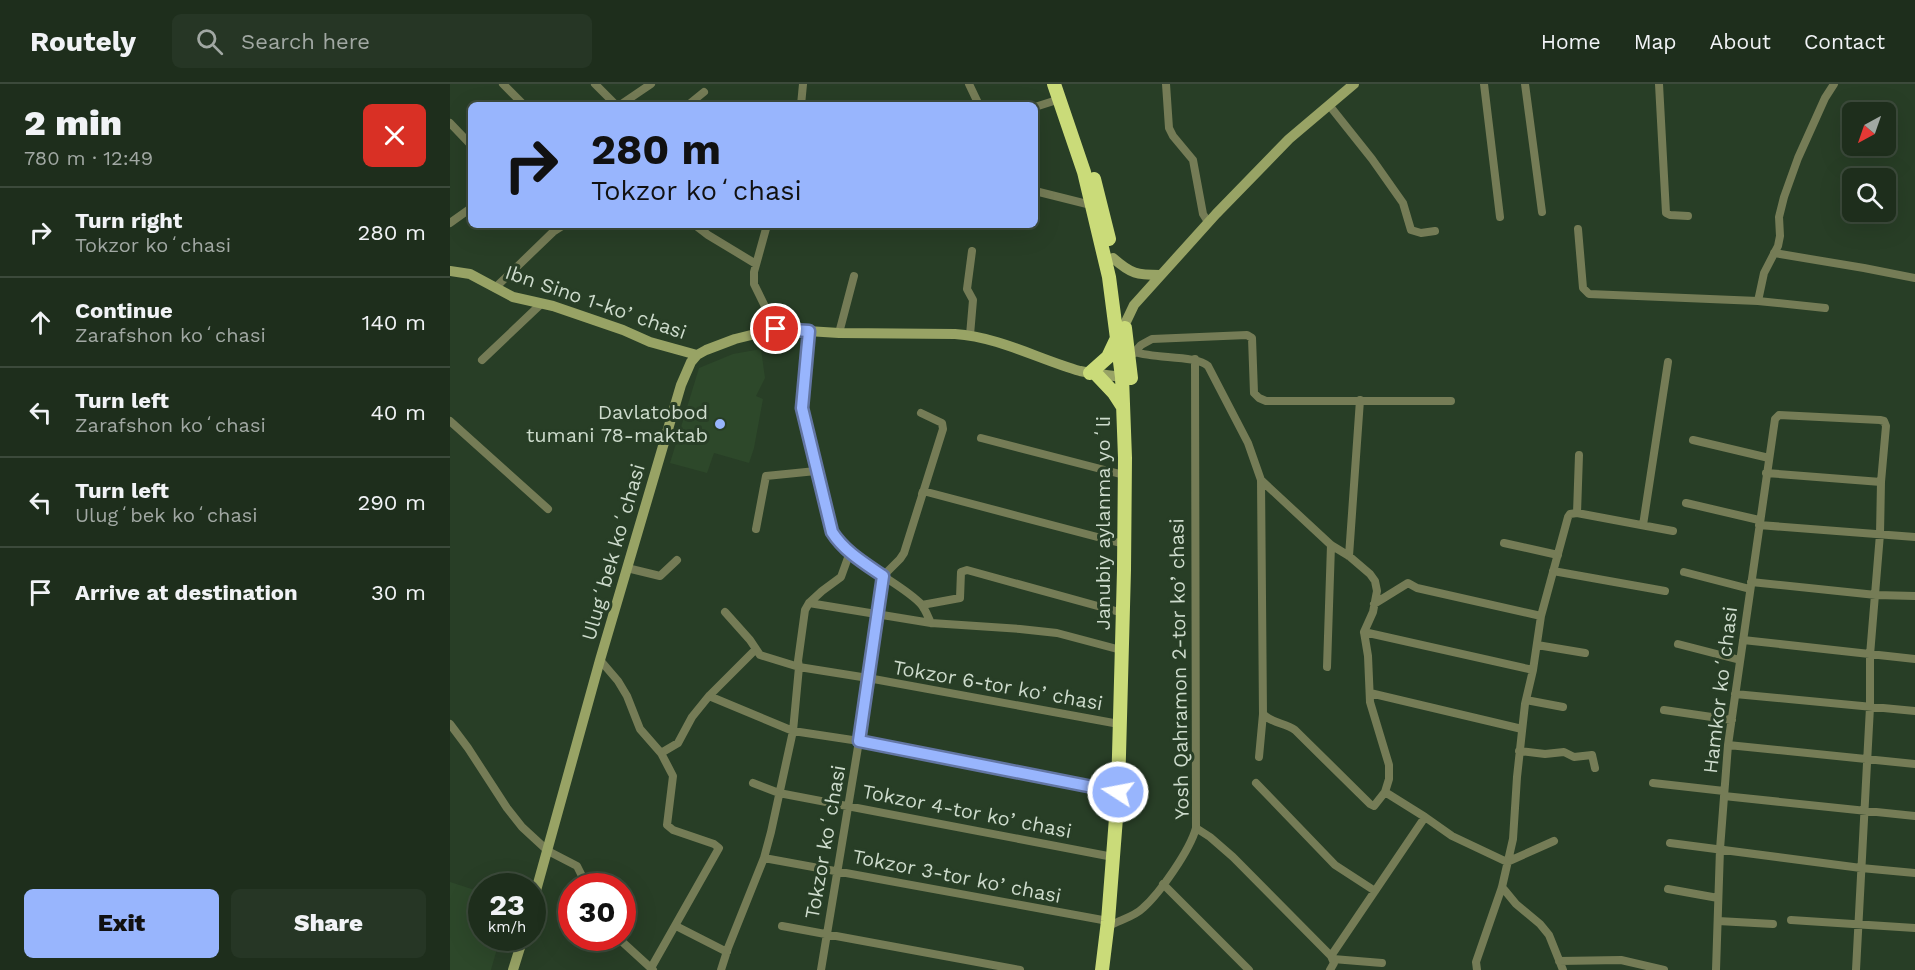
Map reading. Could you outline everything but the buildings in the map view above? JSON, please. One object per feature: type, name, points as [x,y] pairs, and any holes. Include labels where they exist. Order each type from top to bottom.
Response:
[{"type":"highway","name":"Janubiy aylanma yoʻli","points":[[1054,84],[1084,172],[1108,277],[1122,376],[1124,409],[1123,613],[1110,970]]},
{"type":"highway","name":"Janubiy aylanma yoʻli","points":[[1064,84],[1094,177],[1132,355],[1130,686],[1125,796],[1111,923],[1102,970]]},
{"type":"highway","points":[[1117,338],[1108,357],[1093,373],[1114,393],[1124,409]]},
{"type":"street","points":[[503,84],[521,102]]},
{"type":"street","points":[[596,84],[615,102]]},
{"type":"street","points":[[623,102],[651,84]]},
{"type":"street","points":[[801,102],[803,84]]},
{"type":"street","points":[[969,84],[978,102]]},
{"type":"street","points":[[1166,84],[1169,128],[1193,160],[1203,213],[1208,222]]},
{"type":"street","points":[[1125,326],[1134,305],[1208,222],[1289,139],[1354,84]]},
{"type":"street","points":[[1484,84],[1500,218]]},
{"type":"street","points":[[1524,84],[1542,212]]},
{"type":"street","points":[[1659,84],[1666,213],[1688,216]]},
{"type":"street","points":[[1758,301],[1764,273],[1780,236],[1779,217],[1786,191],[1808,137],[1834,84]]},
{"type":"street","points":[[692,102],[704,92]]},
{"type":"street","points":[[1038,106],[1060,99]]},
{"type":"street","points":[[1329,105],[1403,203],[1412,230],[1421,233],[1435,231]]},
{"type":"street","points":[[450,123],[468,142]]},
{"type":"street","points":[[1038,192],[1091,205]]},
{"type":"street","points":[[450,223],[468,210]]},
{"type":"street","points":[[495,288],[559,228]]},
{"type":"street","points":[[699,228],[756,264]]},
{"type":"street","points":[[766,228],[756,264],[754,284],[776,329]]},
{"type":"street","points":[[1578,229],[1583,288],[1589,294],[1758,301],[1825,308]]},
{"type":"street","points":[[969,335],[973,300],[967,289],[972,251]]},
{"type":"street","points":[[1774,253],[1883,271],[1915,279]]},
{"type":"street","points":[[1113,258],[1138,275],[1160,275]]},
{"type":"street","name":"Ibn Sino 1-koʼchasi","points":[[450,271],[470,274],[513,297],[697,355]]},
{"type":"street","points":[[839,333],[854,276]]},
{"type":"street","points":[[482,360],[541,304]]},
{"type":"street","points":[[697,355],[735,339],[776,329],[839,333],[969,335],[999,342],[1093,373],[1122,376]]},
{"type":"street","points":[[809,331],[802,408],[832,532],[850,552],[922,605],[931,623]]},
{"type":"street","points":[[1132,355],[1141,345],[1152,339],[1247,335],[1252,338],[1254,393],[1266,401],[1451,401]]},
{"type":"street","name":"Ulugʻbek koʻchasi","points":[[541,873],[600,660],[681,385],[686,370],[697,355]]},
{"type":"street","points":[[1132,355],[1203,361],[1208,366],[1248,443],[1261,480],[1263,714],[1259,757]]},
{"type":"street","name":"Yosh Qahramon 2-tor koʼchasi","points":[[1195,359],[1196,828],[1233,857],[1332,957]]},
{"type":"street","points":[[1643,525],[1668,362]]},
{"type":"street","points":[[1349,556],[1360,400]]},
{"type":"street","points":[[883,576],[904,553],[943,426],[939,421],[921,413]]},
{"type":"street","name":"Hamkor koʻchasi","points":[[1716,970],[1720,849],[1728,745],[1776,416],[1884,422],[1886,426],[1881,482]]},
{"type":"street","points":[[450,421],[548,509]]},
{"type":"street","points":[[981,438],[1124,475]]},
{"type":"street","points":[[1693,440],[1769,458]]},
{"type":"street","points":[[1577,513],[1579,454]]},
{"type":"street","points":[[756,529],[766,476],[816,471]]},
{"type":"street","points":[[1766,473],[1881,482],[1880,534],[1870,655],[1870,707],[1856,970]]},
{"type":"street","points":[[1261,480],[1331,545],[1349,556],[1373,577],[1377,591],[1373,612],[1365,633],[1370,702],[1389,765],[1389,779],[1385,792],[1376,805],[1370,804],[1294,730],[1284,723],[1269,720],[1263,714]]},
{"type":"street","points":[[923,491],[1124,544]]},
{"type":"street","points":[[1686,503],[1759,523],[1915,537]]},
{"type":"street","points":[[1477,970],[1476,962],[1502,887],[1513,839],[1522,729],[1540,616],[1568,517],[1570,514],[1577,513],[1673,531]]},
{"type":"street","points":[[1504,543],[1557,555]]},
{"type":"street","points":[[1327,667],[1331,545]]},
{"type":"street","points":[[721,970],[764,858],[793,730],[804,615],[809,603],[841,577],[850,552]]},
{"type":"street","points":[[627,568],[660,576],[677,560]]},
{"type":"street","points":[[922,605],[960,598],[961,572],[967,570],[1123,613]]},
{"type":"street","points":[[1553,571],[1665,591]]},
{"type":"street","points":[[1684,572],[1750,586],[1915,596]]},
{"type":"street","name":"Tokzor koʻchasi","points":[[821,970],[859,741],[883,576]]},
{"type":"street","points":[[1374,604],[1408,583],[1417,588],[1540,616]]},
{"type":"street","points":[[809,603],[931,623],[1020,628],[1058,633],[1121,650]]},
{"type":"street","points":[[662,753],[678,743],[692,717],[709,696],[756,649],[725,612]]},
{"type":"street","points":[[1365,633],[1533,670]]},
{"type":"street","points":[[1743,640],[1915,659]]},
{"type":"street","points":[[1677,644],[1740,660]]},
{"type":"street","points":[[1537,645],[1585,653]]},
{"type":"street","name":"Tokzor 6-tor koʼchasi","points":[[756,649],[765,657],[799,668],[868,678],[1119,724]]},
{"type":"street","points":[[600,660],[618,681],[627,696],[640,729],[662,753],[673,776],[667,825],[673,830],[714,844],[719,848],[652,969],[632,951]]},
{"type":"street","points":[[1370,693],[1522,729]]},
{"type":"street","points":[[1735,694],[1915,711]]},
{"type":"street","points":[[709,696],[793,730],[1118,792]]},
{"type":"street","points":[[1526,700],[1563,707]]},
{"type":"street","points":[[1664,710],[1732,720]]},
{"type":"street","points":[[450,724],[522,827],[548,851],[577,866],[580,873]]},
{"type":"street","points":[[1728,745],[1915,764]]},
{"type":"street","points":[[1520,751],[1545,754],[1564,752],[1574,757],[1592,755],[1595,768]]},
{"type":"street","name":"Tokzor 4-tor koʼchasi","points":[[753,783],[779,793],[1113,856]]},
{"type":"street","points":[[1256,783],[1335,865],[1375,891]]},
{"type":"street","points":[[1653,783],[1915,816]]},
{"type":"street","points":[[1385,792],[1452,836],[1507,862],[1554,841]]},
{"type":"street","points":[[1332,957],[1425,817]]},
{"type":"street","points":[[1111,923],[1143,909],[1187,849],[1196,828]]},
{"type":"street","points":[[1670,843],[1915,873]]},
{"type":"street","name":"Tokzor 3-tor koʼchasi","points":[[764,858],[1111,923]]},
{"type":"street","points":[[1163,884],[1246,969]]},
{"type":"street","points":[[1502,887],[1516,904],[1540,924],[1549,935],[1563,970]]},
{"type":"street","points":[[1668,889],[1719,898]]},
{"type":"street","points":[[1791,920],[1915,928]]},
{"type":"street","points":[[1718,921],[1773,924]]},
{"type":"street","points":[[676,926],[727,952]]},
{"type":"street","points":[[782,926],[1020,970]]},
{"type":"street","points":[[513,970],[519,951]]},
{"type":"street","points":[[1332,957],[1382,963]]},
{"type":"street","points":[[1330,970],[1334,963],[1332,957]]},
{"type":"street","points":[[1559,961],[1621,960],[1664,970]]},
{"type":"shaded area","name":"Davlatobod tumani 78-maktab","points":[[761,349],[765,378],[756,396],[763,399],[749,463],[714,453],[707,473],[670,463],[699,368],[733,354]]},
{"type":"shaded area","points":[[450,882],[468,888],[468,951],[496,951],[491,970],[450,970]]},
{"type":"place","name":"Davlatobod tumani 78-maktab","points":[[720,424]]},
{"type":"route","points":[[776,329],[809,331],[802,408],[828,522],[837,540],[883,576],[859,741],[1118,792]]}]
